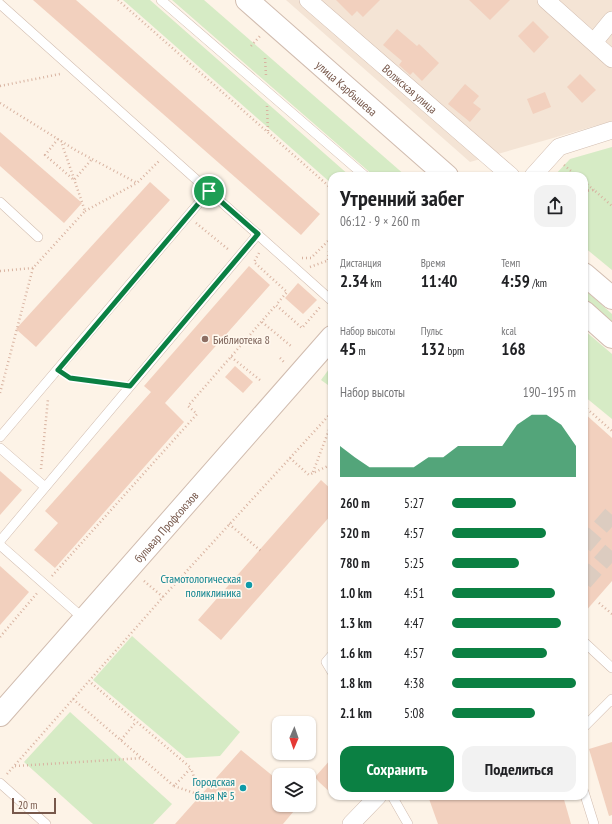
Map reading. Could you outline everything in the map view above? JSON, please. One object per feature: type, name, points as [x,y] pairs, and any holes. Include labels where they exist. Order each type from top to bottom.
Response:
[{"type":"street","name":"улица Карбышева","points":[[247,0],[442,172]]},
{"type":"street","name":"Волжская улица","points":[[308,0],[506,172]]},
{"type":"street","points":[[546,0],[612,59]]},
{"type":"street","points":[[594,42],[612,20]]},
{"type":"street","points":[[537,172],[559,147],[612,130]]},
{"type":"street","points":[[588,277],[612,298]]},
{"type":"street","points":[[588,315],[612,336]]},
{"type":"street","name":"бульвар Профсоюзов","points":[[0,715],[328,343]]},
{"type":"street","points":[[351,824],[374,800]]},
{"type":"lane","points":[[162,0],[359,172]]},
{"type":"lane","points":[[0,4],[292,264],[328,298]]},
{"type":"lane","points":[[0,437],[209,191]]},
{"type":"lane","points":[[0,202],[38,237]]},
{"type":"lane","points":[[0,541],[43,485],[130,386],[258,234]]},
{"type":"lane","points":[[0,448],[43,485]]},
{"type":"lane","points":[[0,545],[84,619]]},
{"type":"lane","points":[[588,646],[612,668]]},
{"type":"lane","points":[[588,722],[612,699]]},
{"type":"lane","points":[[0,783],[46,824]]},
{"type":"lane","points":[[394,800],[408,824]]},
{"type":"lane","points":[[586,800],[594,824]]},
{"type":"path","points":[[118,0],[328,185]]},
{"type":"path","points":[[0,86],[74,71]]},
{"type":"path","points":[[0,103],[59,140],[137,183]]},
{"type":"path","points":[[59,140],[45,155],[74,180]]},
{"type":"path","points":[[59,140],[84,211]]},
{"type":"path","points":[[0,393],[33,268],[84,211],[137,183],[167,153]]},
{"type":"path","points":[[74,180],[92,159]]},
{"type":"path","points":[[588,185],[612,206]]},
{"type":"path","points":[[588,191],[594,190]]},
{"type":"path","points":[[188,216],[239,258]]},
{"type":"path","points":[[292,264],[303,257],[312,258],[328,241]]},
{"type":"path","points":[[300,272],[328,260]]},
{"type":"path","points":[[0,637],[197,414],[188,406],[287,292],[254,262]]},
{"type":"path","points":[[0,271],[33,268]]},
{"type":"path","points":[[276,306],[302,328],[328,302]]},
{"type":"path","points":[[262,322],[291,346]]},
{"type":"path","points":[[231,357],[260,380]]},
{"type":"path","points":[[58,370],[70,378],[130,386]]},
{"type":"path","points":[[43,485],[50,378]]},
{"type":"path","points":[[588,410],[612,431]]},
{"type":"path","points":[[7,774],[163,597],[328,417]]},
{"type":"path","points":[[313,472],[328,433]]},
{"type":"path","points":[[290,458],[309,474],[328,466]]},
{"type":"path","points":[[229,524],[261,551]]},
{"type":"path","points":[[144,581],[163,597]]},
{"type":"path","points":[[599,603],[612,614]]},
{"type":"path","points":[[73,699],[174,786],[200,795],[191,768],[89,681]]},
{"type":"path","points":[[121,740],[136,722]]},
{"type":"path","points":[[14,766],[142,758]]},
{"type":"path","points":[[174,786],[191,768]]},
{"type":"shaded area","points":[[286,0],[612,0],[612,121],[470,162]]},
{"type":"green space","points":[[123,0],[150,0],[345,172],[328,172],[328,180]]},
{"type":"green space","points":[[172,0],[204,0],[401,172],[369,172]]},
{"type":"green space","points":[[612,147],[612,270],[588,250],[588,172],[558,172],[570,159]]},
{"type":"green space","points":[[588,293],[612,314],[612,323],[588,302]]},
{"type":"green space","points":[[588,333],[612,354],[612,419],[588,399]]},
{"type":"green space","points":[[328,370],[328,385],[321,380]]},
{"type":"green space","points":[[132,636],[240,732],[220,756],[186,758],[93,680]]},
{"type":"green space","points":[[70,712],[172,804],[153,824],[93,824],[24,762]]},
{"type":"building","points":[[33,0],[76,0],[320,214],[301,235]]},
{"type":"building","points":[[336,0],[380,0],[363,17],[357,11],[352,16]]},
{"type":"building","points":[[469,0],[510,0],[490,20]]},
{"type":"building","points":[[533,21],[549,37],[534,53],[518,36]]},
{"type":"building","points":[[397,29],[417,46],[419,44],[439,63],[422,81],[413,72],[410,75],[399,65],[402,61],[383,45]]},
{"type":"building","points":[[580,74],[596,90],[582,103],[567,87]]},
{"type":"building","points":[[465,84],[479,96],[473,103],[481,109],[470,122],[448,104]]},
{"type":"building","points":[[545,92],[551,107],[533,114],[527,99]]},
{"type":"building","points":[[0,132],[82,203],[64,223],[0,166]]},
{"type":"building","points":[[150,182],[170,200],[36,347],[16,329]]},
{"type":"building","points":[[249,266],[270,285],[165,403],[184,422],[55,568],[34,550],[58,523],[45,511],[151,392],[144,386]]},
{"type":"building","points":[[298,283],[317,300],[303,314],[285,298]]},
{"type":"building","points":[[235,366],[253,382],[243,393],[225,377]]},
{"type":"building","points":[[588,417],[612,438],[612,581],[588,608]]},
{"type":"building","points":[[0,471],[22,490],[0,515]]},
{"type":"building","name":"Стамотологическая поликлиника","points":[[321,480],[328,486],[328,519],[221,640],[198,620]]},
{"type":"building","points":[[0,566],[29,592],[0,625]]},
{"type":"building","points":[[612,742],[612,815],[609,816],[589,749]]},
{"type":"building","name":"Городская баня № 5","points":[[241,750],[272,775],[272,812],[293,812],[283,824],[175,824]]},
{"type":"building","points":[[328,762],[328,790],[319,782],[316,776]]},
{"type":"building","points":[[429,800],[564,800],[571,824],[438,824]]},
{"type":"tunnel","points":[[588,541],[612,514]]},
{"type":"tunnel","points":[[588,577],[612,550]]},
{"type":"place","name":"Библиотека 8","points":[[205,339]]},
{"type":"place","name":"Стамотологическая поликлиника","points":[[249,585]]},
{"type":"place","name":"Городская баня № 5","points":[[243,788]]},
{"type":"route","points":[[209,191],[258,234],[130,386],[70,378],[58,370],[209,191]]}]
